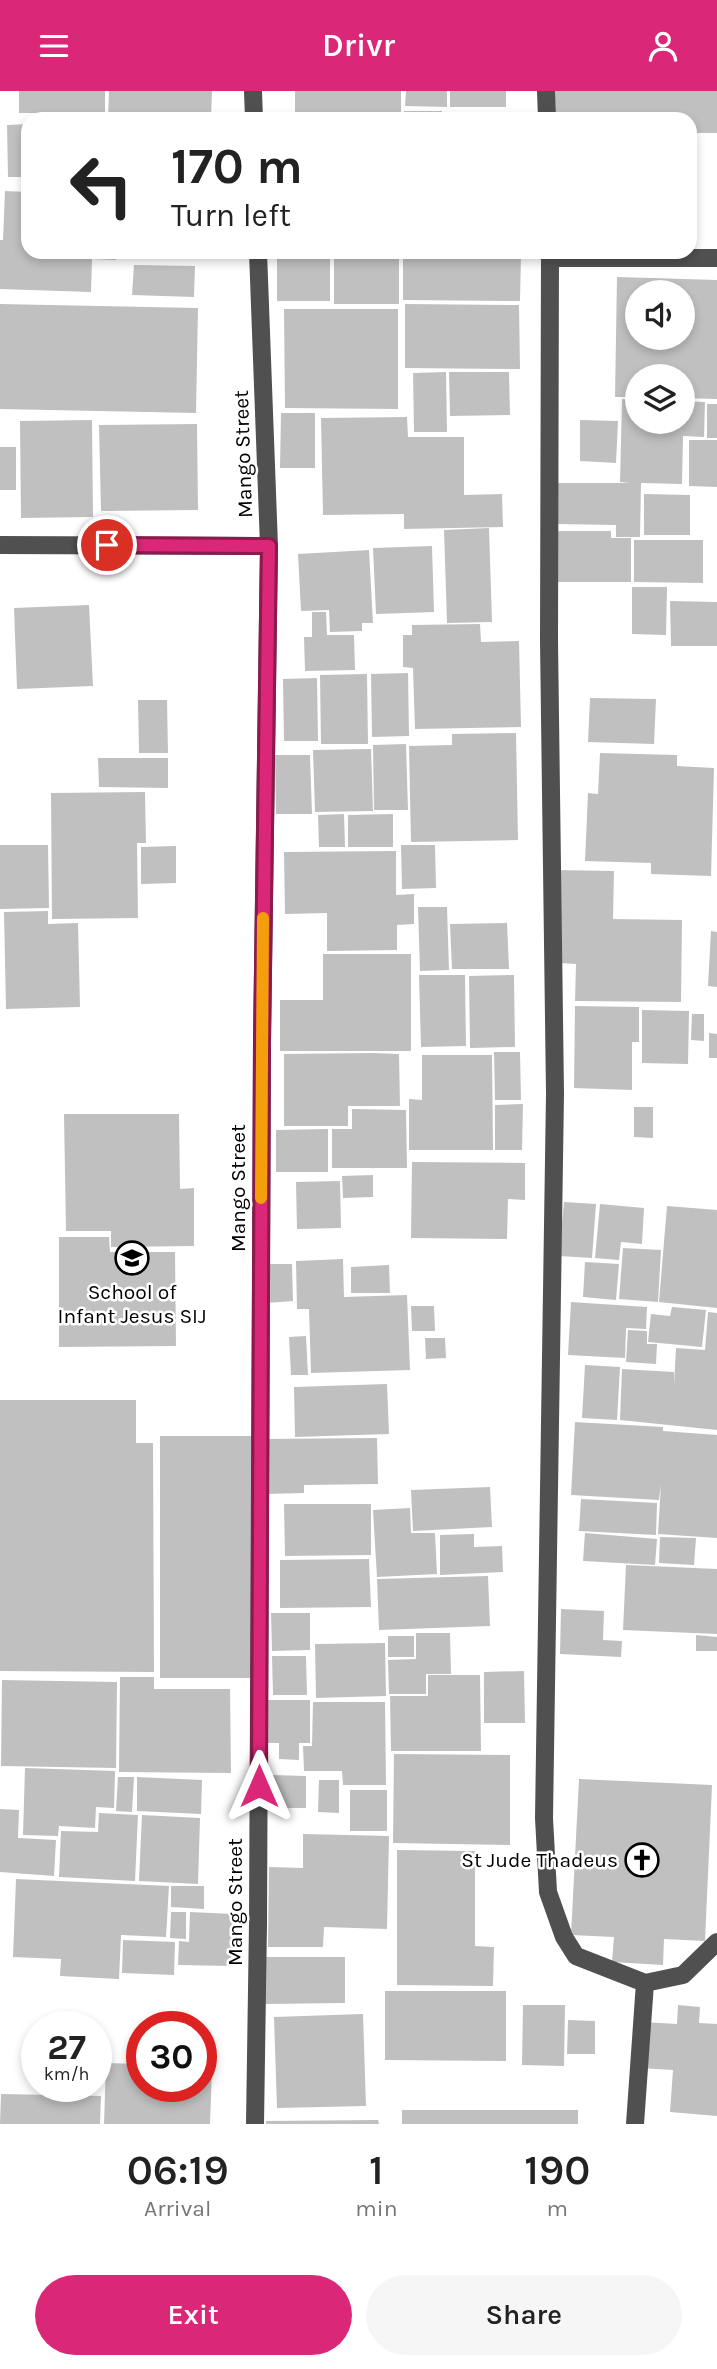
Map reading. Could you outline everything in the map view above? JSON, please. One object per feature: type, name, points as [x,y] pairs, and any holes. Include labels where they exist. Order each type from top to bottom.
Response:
[{"type":"street","points":[[253,91],[254,112]]},
{"type":"street","points":[[546,91],[547,112]]},
{"type":"street","points":[[697,258],[717,258]]},
{"type":"street","name":"Mango Street","points":[[255,2124],[262,1041],[269,546],[258,259]]},
{"type":"street","points":[[550,259],[549,641],[555,1094],[544,1818],[548,1892],[564,1937],[576,1956],[645,1983],[683,1975],[717,1942]]},
{"type":"street","points":[[0,545],[269,546]]},
{"type":"street","points":[[635,2124],[645,1983]]},
{"type":"building","points":[[19,91],[105,91],[105,112],[19,113]]},
{"type":"building","points":[[109,91],[212,91],[211,112],[108,112]]},
{"type":"building","points":[[295,91],[401,91],[401,112],[295,112]]},
{"type":"building","points":[[406,91],[447,91],[447,107],[405,106]]},
{"type":"building","points":[[450,91],[506,91],[506,107],[450,107]]},
{"type":"building","points":[[552,91],[717,91],[717,133],[697,133],[697,112],[552,112]]},
{"type":"building","points":[[404,111],[442,111],[442,112]]},
{"type":"building","points":[[21,124],[21,177],[8,177],[7,125]]},
{"type":"building","points":[[5,191],[21,192],[21,259],[92,259],[91,292],[0,289],[0,240],[3,240]]},
{"type":"building","points":[[277,259],[330,259],[330,301],[277,301]]},
{"type":"building","points":[[334,259],[399,259],[399,304],[334,304]]},
{"type":"building","points":[[403,259],[521,259],[520,301],[403,300]]},
{"type":"building","points":[[134,265],[195,266],[194,297],[132,295]]},
{"type":"building","points":[[617,277],[717,280],[717,399],[695,398],[695,364],[625,364],[625,397],[615,397]]},
{"type":"building","points":[[0,304],[198,308],[196,413],[0,409]]},
{"type":"building","points":[[405,304],[519,305],[520,369],[405,368]]},
{"type":"building","points":[[284,309],[398,309],[398,409],[285,408]]},
{"type":"building","points":[[446,372],[447,432],[414,432],[413,373]]},
{"type":"building","points":[[449,372],[509,372],[510,415],[450,416]]},
{"type":"building","points":[[622,399],[625,399],[625,434],[695,434],[695,402],[705,402],[704,437],[683,436],[682,484],[641,483],[640,537],[616,537],[616,525],[557,524],[558,483],[630,483],[620,482]]},
{"type":"building","points":[[707,404],[717,404],[717,438],[707,438]]},
{"type":"building","points":[[281,413],[315,413],[315,468],[280,468]]},
{"type":"building","points":[[407,417],[408,437],[464,437],[464,495],[502,494],[503,527],[404,529],[404,514],[323,515],[321,418]]},
{"type":"building","points":[[92,420],[93,517],[21,518],[20,421]]},
{"type":"building","points":[[580,420],[618,421],[616,463],[580,461]]},
{"type":"building","points":[[197,424],[198,510],[101,511],[99,425]]},
{"type":"building","points":[[689,440],[717,440],[717,487],[689,486]]},
{"type":"building","points":[[0,447],[16,447],[16,490],[0,490]]},
{"type":"building","points":[[644,494],[690,495],[690,535],[644,535]]},
{"type":"building","points":[[489,528],[492,622],[447,623],[444,530]]},
{"type":"building","points":[[558,531],[611,531],[611,538],[631,538],[631,582],[557,582]]},
{"type":"building","points":[[634,540],[703,540],[703,583],[634,582]]},
{"type":"building","points":[[432,546],[434,612],[376,614],[373,548]]},
{"type":"building","points":[[369,550],[373,623],[362,623],[362,631],[330,632],[329,610],[301,611],[298,554]]},
{"type":"building","points":[[632,587],[667,587],[666,635],[632,634]]},
{"type":"building","points":[[670,601],[717,602],[717,646],[671,646]]},
{"type":"building","points":[[89,605],[93,686],[17,689],[14,608]]},
{"type":"building","points":[[312,612],[326,612],[327,635],[354,635],[355,670],[305,671],[304,637],[312,637]]},
{"type":"building","points":[[480,624],[481,642],[519,641],[521,727],[415,729],[413,668],[403,667],[403,635],[412,635],[412,625]]},
{"type":"building","points":[[408,673],[409,736],[372,737],[371,674]]},
{"type":"building","points":[[367,674],[368,744],[321,744],[320,675]]},
{"type":"building","points":[[317,678],[318,741],[284,741],[283,679]]},
{"type":"building","points":[[590,698],[656,699],[654,744],[588,742]]},
{"type":"building","points":[[138,700],[167,700],[168,753],[139,753]]},
{"type":"building","points":[[516,733],[518,840],[411,842],[409,746],[452,745],[452,734]]},
{"type":"building","points":[[406,744],[408,810],[374,810],[373,745]]},
{"type":"building","points":[[371,749],[373,811],[315,812],[313,750]]},
{"type":"building","points":[[600,753],[677,755],[677,766],[714,768],[711,876],[651,874],[651,863],[585,861],[588,793],[598,794]]},
{"type":"building","points":[[275,755],[310,755],[312,814],[276,814]]},
{"type":"building","points":[[98,758],[168,758],[168,788],[99,787]]},
{"type":"building","points":[[145,792],[146,843],[137,843],[138,918],[52,919],[51,793]]},
{"type":"building","points":[[344,814],[345,847],[319,847],[318,815]]},
{"type":"building","points":[[393,814],[393,847],[348,847],[348,815]]},
{"type":"building","points":[[0,845],[48,845],[49,908],[0,909]]},
{"type":"building","points":[[401,845],[435,845],[436,888],[402,889]]},
{"type":"building","points":[[176,846],[176,883],[141,884],[141,847]]},
{"type":"building","points":[[396,851],[396,895],[414,894],[414,924],[397,925],[397,950],[327,951],[327,913],[285,914],[284,852]]},
{"type":"building","points":[[554,870],[614,871],[613,919],[682,920],[681,1002],[575,1001],[576,964],[560,963]]},
{"type":"building","points":[[418,907],[447,907],[449,970],[420,971]]},
{"type":"building","points":[[48,911],[48,924],[78,923],[80,1007],[6,1009],[4,912]]},
{"type":"building","points":[[507,923],[509,969],[452,969],[450,924]]},
{"type":"building","points":[[711,931],[717,932],[717,987],[708,986]]},
{"type":"building","points":[[323,954],[411,954],[411,1051],[280,1051],[280,1000],[323,1000]]},
{"type":"building","points":[[419,975],[465,975],[466,1046],[421,1047]]},
{"type":"building","points":[[514,975],[515,1047],[470,1048],[469,976]]},
{"type":"building","points":[[575,1006],[639,1007],[639,1042],[632,1042],[632,1090],[574,1088]]},
{"type":"building","points":[[642,1010],[689,1011],[688,1064],[642,1063]]},
{"type":"building","points":[[692,1014],[704,1014],[704,1041],[691,1040]]},
{"type":"building","points":[[709,1033],[717,1034],[717,1058],[709,1058]]},
{"type":"building","points":[[494,1052],[520,1052],[521,1100],[495,1100]]},
{"type":"building","points":[[284,1054],[399,1054],[400,1106],[348,1106],[348,1126],[284,1126]]},
{"type":"building","points":[[422,1055],[492,1055],[493,1150],[409,1150],[409,1099],[422,1100]]},
{"type":"building","points":[[523,1104],[522,1150],[495,1150],[495,1105]]},
{"type":"building","points":[[634,1107],[653,1107],[653,1138],[634,1137]]},
{"type":"building","points":[[352,1109],[406,1110],[407,1168],[332,1168],[332,1129],[352,1129]]},
{"type":"building","points":[[64,1114],[179,1114],[180,1189],[194,1188],[194,1246],[111,1247],[111,1231],[66,1231]]},
{"type":"building","points":[[328,1129],[328,1172],[276,1172],[276,1130]]},
{"type":"building","points":[[412,1162],[525,1163],[525,1200],[508,1199],[507,1239],[411,1238]]},
{"type":"building","points":[[373,1175],[373,1197],[343,1198],[342,1176]]},
{"type":"building","points":[[340,1181],[341,1228],[297,1229],[296,1182]]},
{"type":"building","points":[[564,1202],[596,1204],[592,1258],[559,1256]]},
{"type":"building","points":[[600,1204],[644,1208],[642,1244],[621,1242],[619,1260],[595,1258]]},
{"type":"building","points":[[667,1206],[717,1210],[717,1308],[659,1302]]},
{"type":"building","points":[[59,1237],[109,1237],[110,1252],[175,1252],[176,1346],[59,1347]]},
{"type":"building","points":[[623,1248],[661,1250],[658,1302],[619,1299]]},
{"type":"building","points":[[343,1259],[344,1297],[407,1295],[410,1370],[311,1373],[309,1309],[297,1309],[296,1261]]},
{"type":"building","points":[[585,1262],[619,1264],[616,1300],[583,1297]]},
{"type":"building","points":[[267,1264],[292,1264],[293,1301],[267,1303]]},
{"type":"building","points":[[389,1265],[390,1293],[351,1293],[351,1267]]},
{"type":"building","points":[[571,1302],[647,1307],[646,1329],[626,1328],[625,1358],[568,1355]]},
{"type":"building","points":[[411,1306],[434,1306],[435,1331],[412,1331]]},
{"type":"building","points":[[672,1307],[706,1310],[702,1347],[648,1342],[651,1314],[670,1316]]},
{"type":"building","points":[[708,1312],[717,1313],[717,1430],[620,1420],[622,1369],[674,1372],[674,1385],[676,1348],[705,1350]]},
{"type":"building","points":[[628,1330],[647,1331],[647,1344],[657,1344],[656,1364],[626,1362]]},
{"type":"building","points":[[306,1336],[308,1375],[291,1375],[289,1337]]},
{"type":"building","points":[[425,1338],[445,1338],[446,1358],[426,1359]]},
{"type":"building","points":[[585,1365],[620,1367],[617,1420],[582,1418]]},
{"type":"building","points":[[387,1384],[389,1434],[295,1437],[294,1387]]},
{"type":"building","points":[[0,1400],[136,1400],[136,1443],[153,1443],[154,1672],[0,1671]]},
{"type":"building","points":[[575,1422],[663,1427],[663,1431],[717,1435],[717,1538],[658,1534],[661,1484],[659,1500],[571,1495]]},
{"type":"building","points":[[160,1436],[255,1436],[254,1678],[160,1678]]},
{"type":"building","points":[[377,1438],[378,1484],[304,1485],[304,1493],[267,1494],[267,1439]]},
{"type":"building","points":[[490,1487],[492,1527],[413,1531],[411,1490]]},
{"type":"building","points":[[581,1499],[657,1503],[656,1535],[579,1531]]},
{"type":"building","points":[[284,1504],[371,1504],[371,1555],[285,1556]]},
{"type":"building","points":[[410,1508],[411,1533],[435,1533],[437,1574],[377,1577],[373,1510]]},
{"type":"building","points":[[585,1533],[657,1539],[655,1565],[583,1561]]},
{"type":"building","points":[[474,1534],[474,1547],[502,1546],[503,1572],[440,1575],[440,1535]]},
{"type":"building","points":[[660,1537],[696,1538],[694,1565],[659,1563]]},
{"type":"building","points":[[369,1559],[371,1607],[280,1608],[280,1560]]},
{"type":"building","points":[[626,1565],[717,1569],[717,1634],[623,1630]]},
{"type":"building","points":[[488,1576],[490,1626],[379,1630],[377,1579]]},
{"type":"building","points":[[561,1609],[604,1611],[603,1640],[622,1641],[621,1657],[560,1654]]},
{"type":"building","points":[[271,1613],[310,1613],[310,1650],[272,1651]]},
{"type":"building","points":[[416,1633],[450,1633],[451,1674],[426,1674],[426,1694],[389,1694],[388,1660],[416,1659]]},
{"type":"building","points":[[696,1635],[717,1637],[717,1651],[696,1651]]},
{"type":"building","points":[[388,1636],[414,1636],[414,1657],[388,1657]]},
{"type":"building","points":[[385,1643],[386,1696],[316,1698],[315,1644]]},
{"type":"building","points":[[272,1656],[306,1656],[307,1695],[273,1695]]},
{"type":"building","points":[[524,1671],[525,1723],[484,1723],[484,1672]]},
{"type":"building","points":[[428,1675],[480,1675],[481,1751],[391,1751],[390,1696],[428,1696]]},
{"type":"building","points":[[120,1677],[154,1677],[154,1689],[230,1689],[231,1773],[119,1772]]},
{"type":"building","points":[[2,1680],[117,1682],[116,1768],[1,1766]]},
{"type":"building","points":[[268,1700],[310,1700],[310,1743],[299,1743],[299,1760],[279,1759],[279,1743],[268,1743]]},
{"type":"building","points":[[313,1702],[385,1702],[386,1785],[343,1785],[342,1771],[304,1771],[303,1746],[312,1746]]},
{"type":"building","points":[[394,1754],[510,1755],[510,1845],[393,1843]]},
{"type":"building","points":[[25,1768],[115,1771],[114,1808],[96,1807],[95,1828],[59,1826],[58,1836],[23,1835]]},
{"type":"building","points":[[271,1775],[306,1776],[306,1808],[271,1808]]},
{"type":"building","points":[[118,1777],[134,1777],[132,1812],[116,1811]]},
{"type":"building","points":[[137,1777],[202,1780],[201,1814],[137,1811]]},
{"type":"building","name":"St Jude Thadeus","points":[[579,1779],[712,1785],[705,1941],[664,1939],[663,1965],[612,1962],[614,1937],[571,1935]]},
{"type":"building","points":[[319,1780],[339,1780],[339,1813],[318,1812]]},
{"type":"building","points":[[350,1790],[387,1790],[387,1831],[350,1831]]},
{"type":"building","points":[[0,1809],[19,1810],[18,1838],[56,1840],[54,1876],[0,1872]]},
{"type":"building","points":[[99,1813],[138,1815],[135,1881],[59,1877],[61,1831],[98,1832]]},
{"type":"building","points":[[142,1815],[200,1818],[198,1884],[139,1881]]},
{"type":"building","points":[[303,1834],[389,1836],[387,1929],[324,1927],[323,1947],[268,1947],[269,1867],[303,1868]]},
{"type":"building","points":[[397,1850],[475,1851],[475,1946],[494,1947],[493,1986],[397,1985]]},
{"type":"building","points":[[16,1879],[169,1886],[166,1937],[121,1935],[119,1979],[60,1976],[61,1959],[13,1957]]},
{"type":"building","points":[[171,1886],[204,1886],[204,1909],[171,1907]]},
{"type":"building","points":[[171,1912],[186,1912],[186,1939],[170,1938]]},
{"type":"building","points":[[190,1912],[233,1914],[231,1966],[178,1965],[179,1941],[189,1942]]},
{"type":"building","points":[[123,1940],[175,1942],[174,1975],[122,1973]]},
{"type":"building","points":[[264,1957],[345,1957],[345,2003],[265,2004]]},
{"type":"building","points":[[385,1991],[506,1991],[506,2061],[385,2060]]},
{"type":"building","points":[[523,2005],[565,2005],[564,2066],[522,2065]]},
{"type":"building","points":[[678,2005],[700,2007],[699,2023],[717,2024],[717,2116],[670,2112],[673,2070],[639,2068],[643,2022],[677,2024]]},
{"type":"building","points":[[363,2014],[366,2106],[277,2108],[274,2017]]},
{"type":"building","points":[[568,2020],[595,2021],[595,2054],[567,2054]]},
{"type":"building","points":[[112,2063],[126,2064],[126,2102],[211,2102],[210,2124],[104,2124],[105,2102],[112,2102]]},
{"type":"building","points":[[1,2094],[21,2094],[21,2102],[101,2102],[100,2124],[0,2124]]},
{"type":"building","points":[[402,2110],[578,2110],[578,2124],[402,2124]]},
{"type":"building","points":[[378,2120],[379,2124],[266,2124],[266,2121]]},
{"type":"slow traffic","points":[[261,1198],[263,918]]},
{"type":"place","name":"School of Infant Jesus SIJ","points":[[132,1258]]},
{"type":"place","name":"St Jude Thadeus","points":[[642,1860]]},
{"type":"route","points":[[107,545],[269,546],[262,1041],[259,1786]]}]
